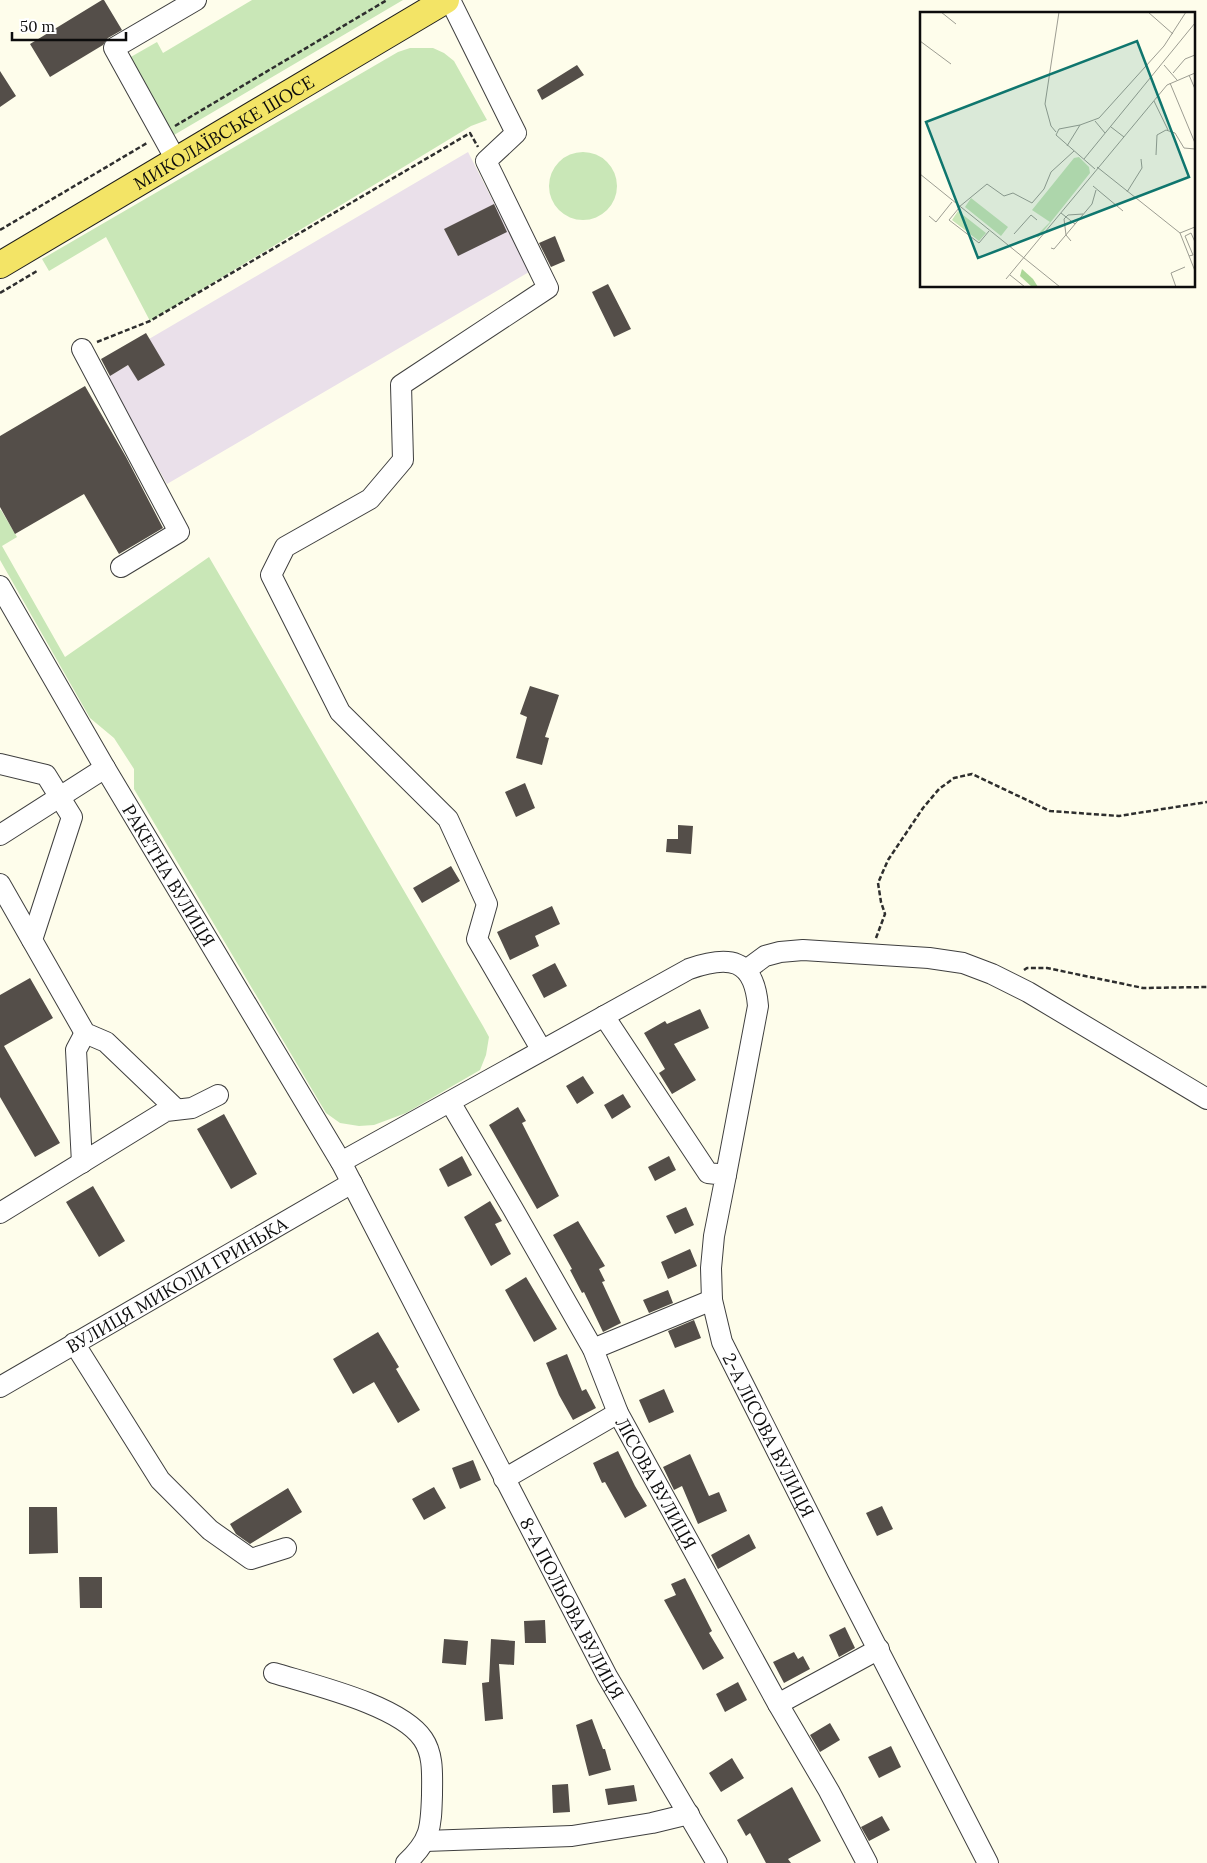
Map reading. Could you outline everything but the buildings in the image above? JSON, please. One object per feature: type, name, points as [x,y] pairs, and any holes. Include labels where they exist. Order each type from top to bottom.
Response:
[{"type":"main road","name":"МИКОЛАЇВСЬКЕ ШОСЕ","points":[[0,265],[445,1]]},
{"type":"street","points":[[176,160],[114,48],[196,0]]},
{"type":"street","points":[[445,1],[519,134],[486,161],[548,288],[401,385],[403,460],[370,498],[285,547],[271,575],[340,712],[448,819],[487,904],[478,938],[541,1050]]},
{"type":"street","points":[[82,349],[179,532],[121,567]]},
{"type":"street","name":"РАКЕТНА ВУЛИЦЯ","points":[[0,586],[105,768],[341,1162]]},
{"type":"street","points":[[0,764],[46,775],[72,817],[32,940]]},
{"type":"street","points":[[0,835],[105,768]]},
{"type":"street","points":[[0,884],[85,1034],[106,1042],[176,1109]]},
{"type":"street","points":[[341,1162],[689,969],[724,961],[733,962],[746,970],[765,956],[780,952],[803,950],[929,958],[963,963],[1008,982],[1207,1099]]},
{"type":"street","name":"2-А ЛІСОВА ВУЛИЦЯ","points":[[746,970],[754,981],[758,1006],[714,1236],[711,1268],[712,1300],[722,1342],[833,1563],[988,1863]]},
{"type":"street","points":[[604,1016],[708,1174],[726,1175]]},
{"type":"street","points":[[82,1163],[76,1050],[85,1034]]},
{"type":"street","points":[[0,1213],[166,1112],[192,1108],[218,1095]]},
{"type":"street","name":"ЛІСОВА ВУЛИЦЯ","points":[[450,1102],[593,1349],[618,1413],[778,1704],[828,1790],[866,1863]]},
{"type":"street","name":"8-А ПОЛЬОВА ВУЛИЦЯ","points":[[341,1162],[607,1676],[717,1863]]},
{"type":"street","name":"ВУЛИЦЯ МИКОЛИ ГРИНЬКА","points":[[0,1387],[352,1182]]},
{"type":"street","points":[[593,1349],[712,1300]]},
{"type":"street","points":[[74,1343],[160,1480],[210,1530],[251,1559],[286,1548]]},
{"type":"street","points":[[504,1480],[618,1413]]},
{"type":"street","points":[[778,1704],[879,1649]]},
{"type":"street","points":[[274,1673],[340,1693],[386,1710],[407,1724],[423,1738],[429,1752],[432,1767],[431,1823],[425,1841],[406,1863]]},
{"type":"street","points":[[425,1841],[572,1836],[652,1823],[689,1814]]},
{"type":"path","points":[[0,230],[387,0]]},
{"type":"path","points":[[82,349],[150,321],[470,133],[486,161]]},
{"type":"path","points":[[0,293],[37,271]]},
{"type":"path","points":[[867,954],[879,932],[884,914],[880,902],[878,883],[888,860],[923,808],[939,789],[954,778],[972,774],[1050,811],[1119,816],[1207,802]]},
{"type":"path","points":[[1008,982],[1027,968],[1047,968],[1143,988],[1207,987]]},
{"type":"shaded area","points":[[468,152],[529,272],[167,484],[106,378],[128,365],[138,380],[149,339]]},
{"type":"green space","points":[[252,0],[403,0],[174,135],[129,58],[157,42],[163,53]]},
{"type":"green space","points":[[410,48],[433,48],[444,53],[454,61],[487,120],[471,126],[150,321],[106,237],[49,271],[42,259],[398,52]]},
{"type":"green space","points":[[576,152],[590,152],[602,157],[612,167],[617,179],[617,193],[612,205],[602,215],[590,220],[576,220],[564,215],[554,205],[549,193],[549,179],[554,167],[564,157]]},
{"type":"green space","points":[[0,510],[17,537],[2,546],[65,657],[209,557],[489,1037],[486,1055],[480,1070],[406,1113],[374,1125],[359,1126],[340,1123],[326,1113],[134,789],[134,769],[114,738],[90,718],[0,560]]}]
